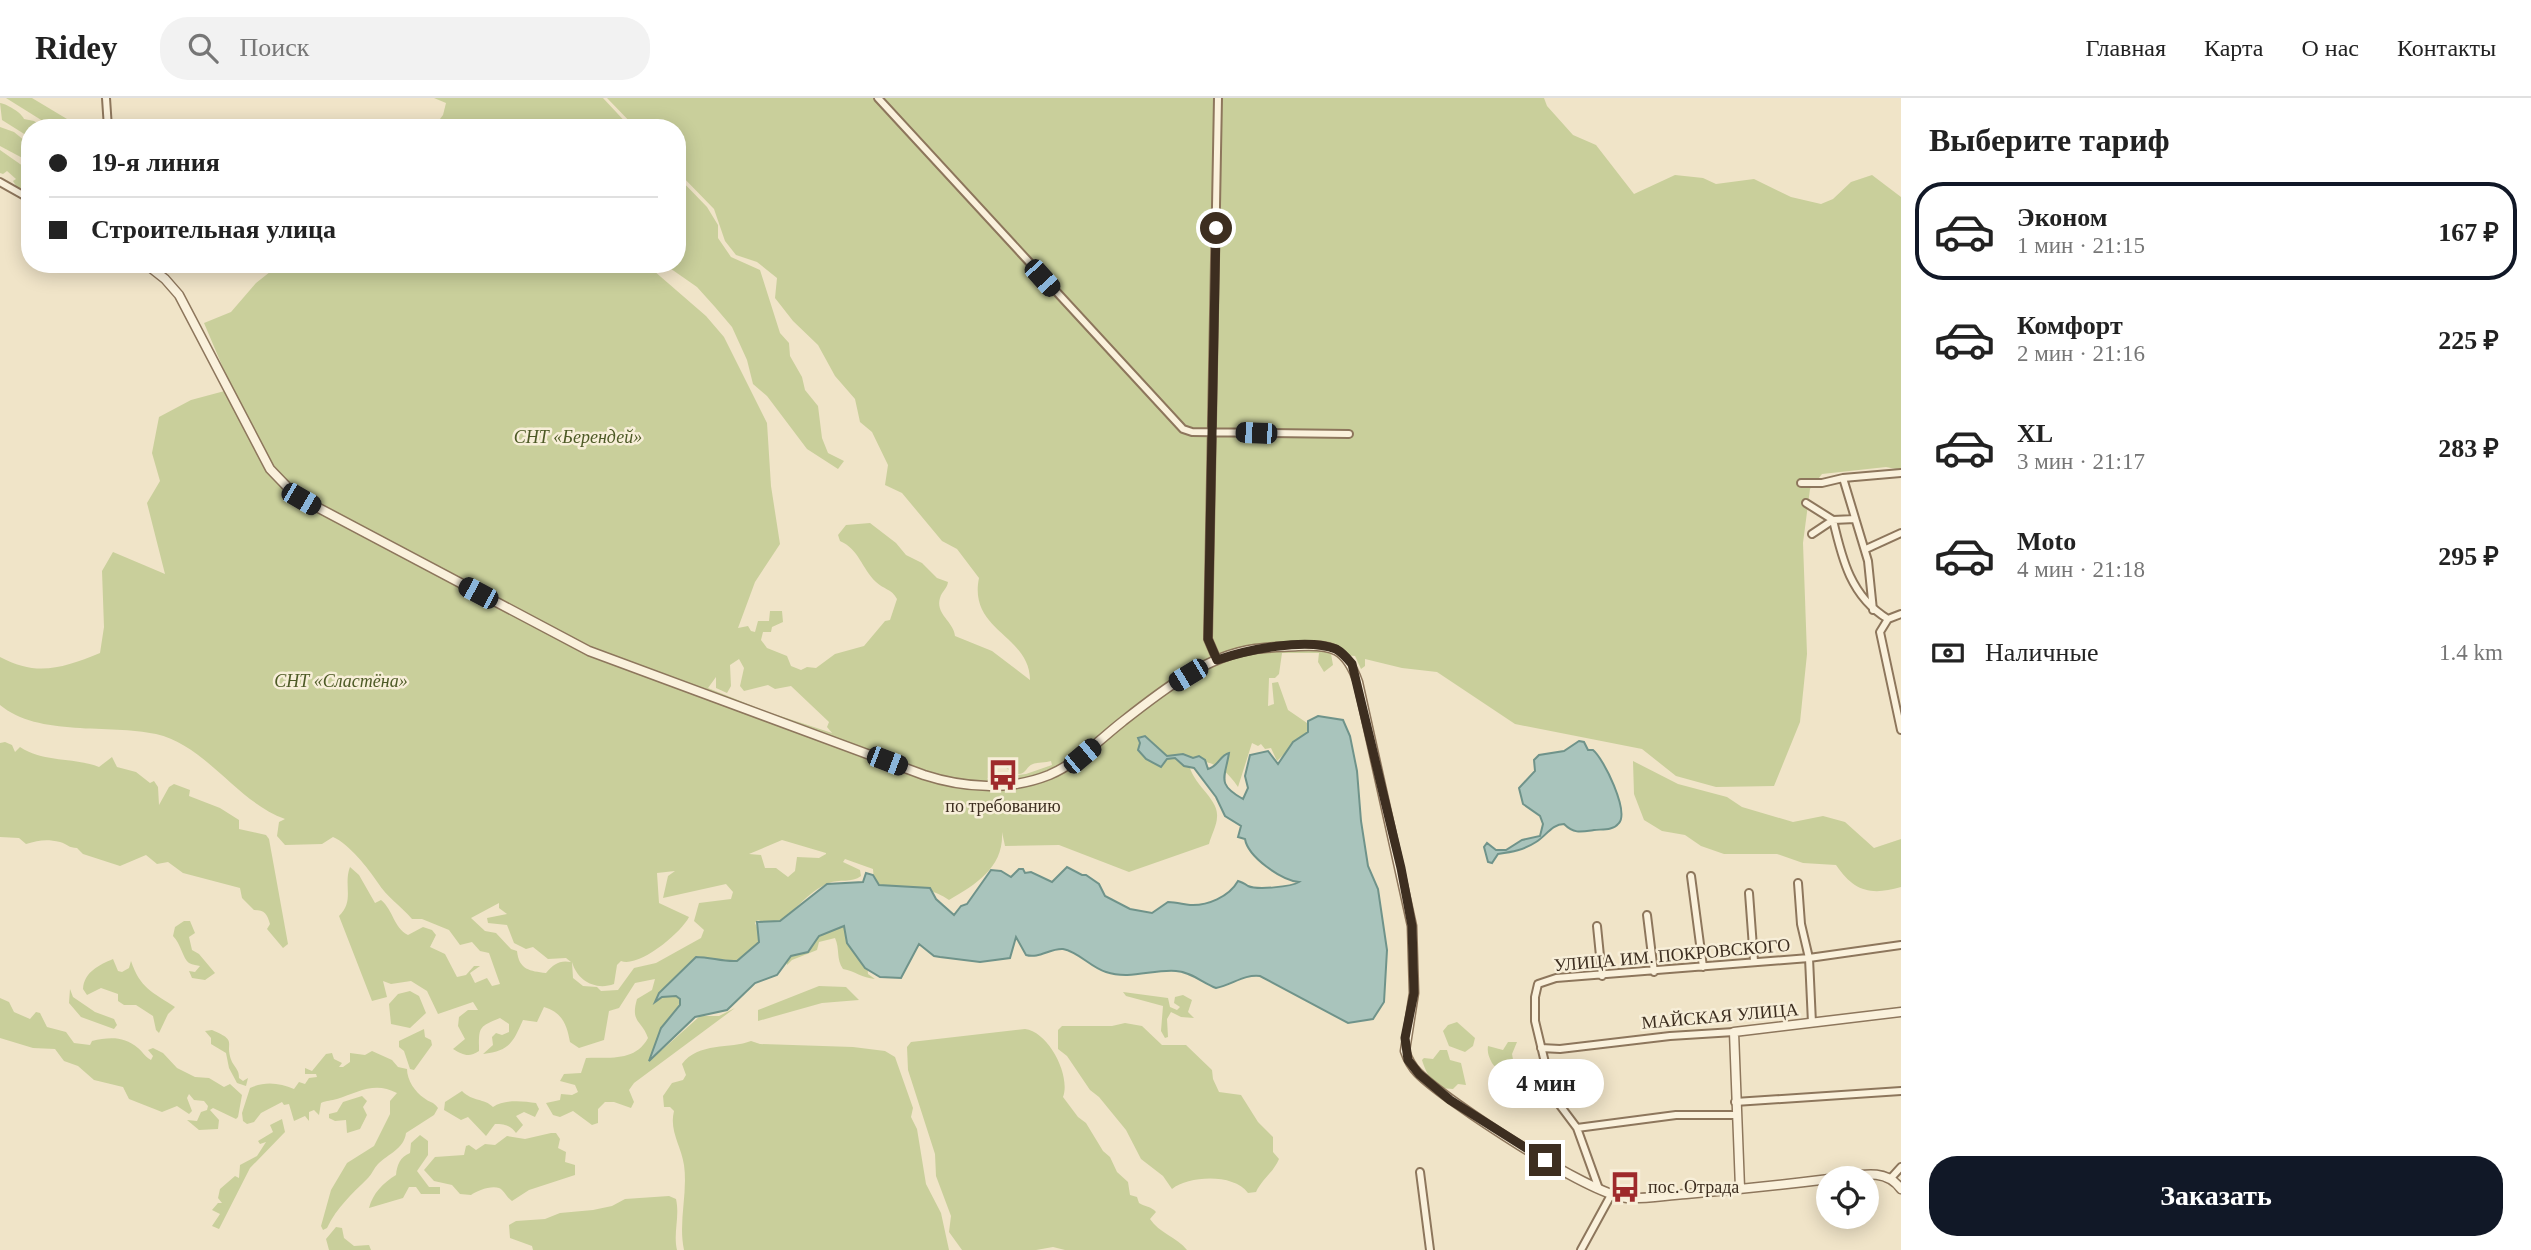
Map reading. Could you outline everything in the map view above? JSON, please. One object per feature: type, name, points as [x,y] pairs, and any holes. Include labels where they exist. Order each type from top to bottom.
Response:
[{"type":"street","points":[[106,98],[107,119]]},
{"type":"street","points":[[878,98],[1183,429],[1212,432],[1349,434]]},
{"type":"street","points":[[1217,660],[1208,639],[1218,98]]},
{"type":"street","points":[[0,182],[21,194]]},
{"type":"street","points":[[157,273],[179,295],[270,469],[296,496],[590,651],[629,668],[924,775],[954,783],[993,786],[1048,775],[1066,766],[1171,685],[1217,660],[1254,649],[1306,646],[1321,646],[1343,653],[1352,664],[1358,682],[1413,934],[1414,993],[1405,1038],[1408,1060],[1419,1074],[1450,1100],[1545,1160],[1611,1195],[1634,1198],[1816,1180]]},
{"type":"street","points":[[1801,483],[1901,473]]},
{"type":"street","points":[[1843,478],[1866,549],[1873,610]]},
{"type":"street","points":[[1806,503],[1833,520],[1845,566],[1857,591],[1873,610],[1888,619]]},
{"type":"street","points":[[1812,534],[1833,520],[1855,519]]},
{"type":"street","points":[[1866,549],[1901,533]]},
{"type":"street","points":[[1901,614],[1888,619],[1880,632],[1901,730]]},
{"type":"street","points":[[1691,876],[1703,967]]},
{"type":"street","points":[[1798,883],[1801,924],[1809,958],[1812,1023]]},
{"type":"street","points":[[1749,893],[1754,961]]},
{"type":"street","points":[[1647,915],[1654,972]]},
{"type":"street","points":[[1597,926],[1602,976]]},
{"type":"street","name":"УЛИЦА ИМ. ПОКРОВСКОГО","points":[[1599,1189],[1577,1128],[1553,1096],[1535,1021],[1538,984],[1556,978],[1809,958],[1901,946]]},
{"type":"street","name":"МАЙСКАЯ УЛИЦА","points":[[1541,1048],[1560,1049],[1670,1036],[1734,1032],[1901,1012]]},
{"type":"street","points":[[1734,1032],[1735,1115],[1741,1188]]},
{"type":"street","points":[[1735,1102],[1901,1091]]},
{"type":"street","points":[[1577,1128],[1676,1115],[1735,1115]]},
{"type":"street","points":[[1891,1178],[1901,1167]]},
{"type":"street","points":[[1420,1172],[1430,1250]]},
{"type":"street","points":[[1879,1174],[1891,1178],[1901,1189]]},
{"type":"street","points":[[1584,1249],[1611,1195]]},
{"type":"green space","points":[[6,98],[32,98],[67,119],[40,119]]},
{"type":"green space","points":[[434,98],[603,98],[623,119],[440,119],[446,103]]},
{"type":"green space","points":[[607,98],[1544,98],[1547,106],[1573,135],[1596,145],[1634,194],[1675,175],[1703,178],[1716,184],[1754,179],[1791,197],[1821,204],[1833,199],[1851,182],[1872,175],[1901,197],[1901,470],[1886,467],[1822,474],[1810,489],[1803,543],[1807,654],[1800,722],[1774,786],[1716,787],[1676,776],[1642,749],[1515,724],[1437,672],[1402,668],[1365,659],[1365,666],[1361,669],[1355,656],[1331,654],[1333,665],[1324,672],[1318,662],[1319,653],[1282,653],[1279,674],[1275,678],[1269,678],[1268,706],[1274,704],[1272,683],[1278,682],[1288,710],[1307,723],[1310,729],[1277,761],[1271,748],[1265,749],[1261,744],[1258,746],[1252,743],[1238,787],[1228,774],[1217,766],[1188,758],[1193,775],[1216,810],[1216,823],[1209,844],[1129,872],[1059,845],[1005,846],[1002,832],[998,855],[987,873],[949,900],[918,888],[885,888],[874,882],[873,869],[845,859],[843,862],[860,870],[861,876],[821,887],[772,925],[758,920],[755,923],[759,942],[737,963],[696,956],[683,974],[654,1002],[670,993],[678,993],[682,1001],[652,1053],[662,1050],[700,1016],[719,1016],[735,1008],[634,1083],[629,1090],[634,1102],[631,1108],[605,1102],[598,1109],[598,1123],[592,1125],[573,1111],[560,1117],[553,1115],[546,1103],[560,1100],[561,1094],[572,1095],[578,1092],[575,1085],[560,1081],[564,1074],[581,1073],[586,1058],[621,1057],[643,1046],[648,1038],[636,1017],[635,1007],[637,999],[652,990],[655,979],[635,983],[619,1008],[609,1011],[604,1040],[579,1048],[570,1042],[559,1016],[544,1007],[537,1022],[523,1020],[513,1040],[505,1048],[483,1054],[493,1045],[492,1037],[496,1033],[502,1035],[509,1032],[509,1024],[500,1018],[481,1029],[479,1051],[469,1055],[460,1053],[453,1049],[465,1039],[458,1026],[459,1017],[468,1010],[478,1010],[473,1002],[438,1014],[427,991],[411,981],[391,984],[383,981],[387,997],[372,1001],[339,916],[348,899],[350,867],[359,875],[375,903],[381,900],[385,904],[403,932],[408,935],[423,927],[432,930],[436,935],[430,947],[445,954],[457,977],[466,975],[474,966],[480,966],[470,973],[475,983],[487,978],[492,986],[500,984],[489,953],[480,951],[472,942],[460,945],[449,930],[422,919],[412,919],[385,892],[358,857],[333,837],[322,844],[285,845],[277,836],[279,822],[285,819],[252,800],[207,762],[174,740],[138,731],[54,726],[16,715],[0,705],[0,657],[26,667],[50,668],[74,663],[100,653],[104,627],[102,571],[113,552],[165,574],[147,503],[160,481],[152,453],[159,417],[191,400],[232,389],[204,323],[231,312],[256,283],[269,273],[656,273],[706,316],[724,337],[767,423],[771,486],[780,544],[755,582],[738,628],[748,626],[755,632],[758,621],[769,621],[770,611],[782,611],[783,622],[772,627],[771,632],[763,632],[761,640],[767,648],[787,656],[791,666],[801,670],[807,667],[816,668],[835,654],[864,646],[885,621],[890,620],[897,599],[871,577],[856,554],[840,541],[838,535],[846,525],[870,523],[896,543],[906,555],[922,563],[937,578],[948,582],[939,604],[955,636],[992,651],[1030,680],[1027,665],[1020,653],[982,610],[978,596],[979,578],[957,549],[942,541],[902,493],[885,485],[888,465],[872,432],[860,422],[855,399],[835,376],[818,345],[793,321],[775,298],[777,278],[757,262],[736,255],[725,241],[714,209],[686,180],[686,119],[627,119]],"holes":[[[739,659],[744,668],[740,686],[744,691],[768,685],[775,689],[791,686],[829,722],[827,727],[832,733],[708,688],[716,677],[716,688],[727,693],[731,686],[730,665]],[[1051,761],[1052,765],[1026,774],[987,779],[990,777],[991,767],[1002,766],[1018,774],[1033,764]],[[782,840],[826,853],[826,854],[819,858],[797,857],[795,871],[788,877],[776,868],[765,868],[761,855],[749,854]],[[675,871],[668,876],[663,898],[726,884],[733,892],[731,899],[699,903],[694,921],[704,930],[701,938],[656,963],[634,968],[618,990],[601,991],[597,987],[583,986],[573,978],[572,962],[582,979],[600,986],[614,984],[617,965],[621,961],[638,959],[659,948],[685,924],[689,917],[659,903],[657,873]],[[499,903],[499,908],[507,914],[487,918],[488,923],[507,925],[514,943],[526,949],[533,947],[548,959],[566,958],[571,962],[557,963],[546,973],[530,970],[520,962],[517,951],[511,949],[496,933],[485,931],[471,918]]]},
{"type":"green space","points":[[0,103],[14,109],[24,119],[21,119],[21,132],[2,120]]},
{"type":"green space","points":[[0,127],[21,138],[21,157],[0,146]]},
{"type":"green space","points":[[0,150],[21,165],[21,188],[18,189],[13,181],[16,179],[7,171],[0,173]]},
{"type":"green space","points":[[686,185],[707,207],[718,225],[718,238],[731,257],[760,270],[780,333],[789,343],[790,356],[802,377],[805,390],[818,406],[822,438],[828,453],[844,461],[838,469],[807,449],[767,396],[753,384],[747,360],[732,327],[697,287],[677,273],[686,273]]},
{"type":"green space","points":[[0,743],[12,745],[15,752],[20,747],[49,758],[99,767],[112,757],[117,767],[136,772],[150,783],[154,781],[158,787],[159,805],[169,787],[174,784],[190,790],[189,796],[220,808],[239,820],[239,829],[266,835],[269,839],[288,944],[283,948],[267,929],[270,924],[267,915],[254,910],[242,898],[240,888],[183,873],[168,862],[157,864],[146,855],[120,866],[83,854],[77,848],[60,842],[43,840],[26,844],[19,838],[0,837]]},
{"type":"green space","points":[[1633,761],[1678,784],[1727,797],[1742,807],[1793,822],[1823,816],[1845,822],[1874,848],[1901,839],[1901,887],[1872,891],[1849,881],[1836,865],[1803,863],[1777,854],[1724,854],[1701,846],[1685,835],[1662,831],[1644,820],[1634,794]]},
{"type":"green space","points":[[184,921],[190,921],[195,933],[189,937],[192,950],[199,954],[215,973],[205,980],[192,978],[189,971],[195,972],[200,966],[187,961],[173,936],[175,927]]},
{"type":"green space","points":[[844,923],[867,961],[868,974],[875,979],[843,969],[835,938],[819,942],[817,950],[792,960],[787,965],[786,959],[812,939],[827,930],[842,927]]},
{"type":"green space","points":[[113,959],[118,971],[122,972],[129,968],[131,961],[143,983],[175,1007],[168,1014],[159,1033],[153,1016],[136,1005],[124,1005],[118,1001],[118,994],[101,988],[87,995],[83,989],[89,974]]},
{"type":"green space","points":[[819,986],[846,987],[859,1000],[822,1003],[758,1021],[758,1010]]},
{"type":"green space","points":[[70,989],[73,997],[95,1012],[114,1019],[117,1025],[114,1029],[81,1017],[69,1003]]},
{"type":"green space","points":[[410,991],[419,996],[426,1013],[410,1028],[391,1024],[389,1004],[398,994]]},
{"type":"green space","points":[[1123,992],[1168,998],[1170,1007],[1177,1010],[1180,1007],[1174,1003],[1175,997],[1183,995],[1192,1000],[1188,1012],[1194,1018],[1181,1017],[1171,1012],[1167,1019],[1168,1037],[1165,1038],[1161,1031],[1163,1006],[1126,996]]},
{"type":"green space","points":[[0,998],[9,1002],[14,1012],[30,1019],[36,1012],[40,1013],[47,1027],[66,1032],[74,1043],[90,1045],[92,1041],[122,1039],[140,1049],[151,1060],[153,1056],[148,1050],[153,1048],[163,1053],[177,1068],[195,1077],[209,1078],[224,1087],[230,1084],[242,1095],[238,1117],[236,1119],[213,1108],[210,1110],[219,1120],[218,1129],[199,1130],[187,1120],[197,1121],[208,1106],[204,1101],[194,1100],[189,1094],[187,1098],[192,1111],[189,1114],[177,1106],[162,1112],[129,1099],[123,1087],[94,1080],[78,1066],[64,1061],[55,1049],[33,1048],[0,1038]]},
{"type":"green space","points":[[1457,1022],[1475,1038],[1473,1046],[1465,1052],[1449,1046],[1443,1031],[1448,1025]]},
{"type":"green space","points":[[1125,1023],[1142,1026],[1162,1045],[1186,1045],[1212,1070],[1219,1092],[1241,1095],[1258,1122],[1273,1137],[1273,1152],[1279,1159],[1256,1192],[1248,1193],[1232,1182],[1211,1179],[1189,1181],[1172,1189],[1163,1176],[1141,1159],[1126,1130],[1090,1090],[1067,1056],[1058,1049],[1058,1030],[1062,1026],[1112,1026]]},
{"type":"green space","points":[[424,1029],[425,1037],[431,1040],[432,1045],[414,1070],[410,1069],[404,1051],[399,1047],[399,1041]]},
{"type":"green space","points":[[1025,1029],[1034,1032],[1050,1046],[1064,1078],[1063,1097],[1086,1123],[1103,1151],[1110,1157],[1117,1172],[1128,1182],[1130,1195],[1154,1210],[1156,1212],[1150,1219],[1154,1224],[1187,1250],[1065,1250],[1053,1247],[1036,1250],[962,1250],[949,1232],[951,1216],[936,1176],[935,1154],[908,1070],[907,1047],[911,1042]]},
{"type":"green space","points":[[212,1030],[228,1040],[232,1062],[239,1078],[243,1081],[248,1078],[246,1086],[237,1083],[229,1068],[226,1053],[211,1044],[211,1038],[205,1031]]},
{"type":"green space","points":[[751,1041],[760,1044],[853,1047],[885,1051],[895,1057],[913,1108],[911,1117],[917,1129],[926,1184],[941,1213],[949,1250],[684,1250],[684,1165],[674,1132],[674,1111],[670,1107],[664,1107],[663,1096],[672,1083],[683,1080],[686,1075],[682,1064],[697,1052]]},
{"type":"green space","points":[[1508,1042],[1517,1042],[1512,1054],[1514,1065],[1519,1066],[1523,1078],[1529,1079],[1531,1086],[1539,1089],[1546,1102],[1534,1098],[1529,1103],[1525,1101],[1511,1076],[1492,1063],[1488,1046],[1503,1050]]},
{"type":"green space","points":[[1440,1050],[1447,1050],[1450,1060],[1461,1063],[1466,1085],[1458,1084],[1453,1089],[1441,1087],[1429,1076],[1422,1060],[1433,1059]]},
{"type":"green space","points":[[372,1051],[392,1060],[398,1067],[407,1069],[415,1089],[438,1108],[434,1115],[406,1133],[399,1147],[378,1164],[323,1230],[321,1226],[331,1190],[347,1163],[374,1146],[390,1114],[390,1101],[397,1093],[374,1088],[325,1101],[321,1103],[319,1115],[314,1110],[309,1112],[309,1121],[305,1116],[294,1121],[289,1104],[284,1105],[282,1102],[247,1124],[243,1121],[242,1113],[250,1088],[272,1084],[294,1089],[299,1082],[305,1084],[309,1078],[317,1077],[316,1074],[305,1074],[305,1068],[312,1071],[326,1054],[332,1053],[334,1059],[342,1063],[339,1067],[343,1067],[350,1062],[350,1053],[365,1055]]},
{"type":"green space","points":[[462,1091],[493,1107],[520,1101],[536,1103],[539,1109],[535,1117],[524,1112],[516,1116],[523,1125],[516,1133],[512,1128],[495,1124],[486,1136],[468,1117],[461,1120],[444,1110],[445,1102]]},
{"type":"green space","points":[[362,1096],[367,1101],[363,1107],[367,1115],[360,1129],[347,1133],[346,1120],[335,1121],[329,1118],[329,1114],[337,1112],[343,1102]]},
{"type":"green space","points":[[282,1119],[285,1132],[250,1168],[219,1229],[212,1226],[220,1214],[212,1210],[218,1203],[222,1203],[218,1198],[220,1189],[235,1176],[239,1178],[240,1165],[257,1156],[266,1142],[260,1144],[258,1141],[273,1132],[270,1125]]},
{"type":"green space","points":[[556,1133],[560,1139],[558,1148],[566,1152],[565,1162],[575,1165],[575,1175],[529,1190],[512,1201],[496,1187],[471,1195],[460,1194],[452,1185],[434,1181],[424,1170],[435,1157],[464,1155],[466,1146],[469,1145],[476,1150],[485,1144],[495,1145],[507,1136],[525,1139]]},
{"type":"green space","points":[[420,1135],[428,1141],[428,1155],[417,1171],[429,1187],[440,1187],[440,1194],[421,1194],[416,1187],[409,1187],[403,1198],[369,1208],[379,1189],[396,1175],[400,1162],[410,1153],[411,1143]]},
{"type":"green space","points":[[669,1196],[676,1199],[677,1250],[533,1250],[532,1246],[510,1238],[509,1225],[516,1221],[545,1219],[560,1213],[593,1210],[612,1206],[625,1199]]},
{"type":"green space","points":[[336,1227],[342,1228],[344,1238],[354,1246],[369,1245],[371,1250],[329,1250],[326,1239]]},
{"type":"water","points":[[1318,716],[1343,720],[1350,736],[1357,771],[1368,866],[1378,889],[1387,950],[1384,1002],[1373,1019],[1348,1023],[1260,976],[1216,988],[1176,971],[1115,974],[1100,970],[1063,949],[1035,956],[1026,955],[1016,937],[1010,958],[980,962],[934,956],[919,944],[901,978],[880,977],[865,968],[847,943],[844,926],[819,936],[808,952],[791,956],[777,975],[755,983],[727,1010],[695,1017],[649,1061],[661,1028],[680,1005],[680,999],[676,996],[662,997],[655,1002],[659,993],[696,957],[737,961],[759,942],[757,922],[780,921],[827,884],[863,882],[866,873],[873,875],[879,885],[930,888],[936,899],[954,915],[961,906],[967,904],[991,870],[1001,871],[1011,877],[1019,869],[1023,869],[1025,873],[1031,872],[1052,882],[1067,867],[1099,884],[1105,896],[1130,909],[1152,913],[1168,902],[1197,905],[1210,902],[1229,892],[1238,881],[1259,888],[1282,887],[1299,882],[1283,877],[1252,853],[1245,839],[1238,837],[1241,826],[1225,816],[1216,797],[1194,768],[1184,766],[1175,758],[1167,759],[1161,767],[1146,759],[1138,750],[1138,738],[1145,736],[1167,756],[1199,756],[1205,760],[1208,769],[1229,753],[1224,780],[1234,794],[1243,799],[1248,788],[1245,776],[1250,755],[1268,751],[1278,764],[1293,742],[1308,732],[1308,721]]},
{"type":"water","points":[[1579,741],[1584,742],[1588,750],[1593,750],[1598,755],[1609,774],[1621,808],[1617,826],[1581,832],[1564,824],[1560,825],[1531,845],[1498,854],[1492,863],[1488,862],[1484,847],[1487,843],[1496,850],[1506,850],[1522,840],[1540,836],[1543,824],[1540,816],[1523,804],[1519,788],[1535,771],[1534,760],[1539,755],[1564,751]]},
{"type":"place","name":"по требованию","points":[[1003,775]]},
{"type":"place","name":"пос. Отрада","points":[[1625,1187]]},
{"type":"route","points":[[1216,228],[1208,639],[1217,660],[1254,649],[1321,646],[1343,653],[1352,664],[1401,868],[1412,926],[1414,993],[1405,1038],[1408,1060],[1419,1074],[1450,1100],[1545,1160]]},
{"type":"park label","name":"СНТ «Берендей»","points":[[578,437]]},
{"type":"park label","name":"СНТ «Сластёна»","points":[[341,681]]}]
